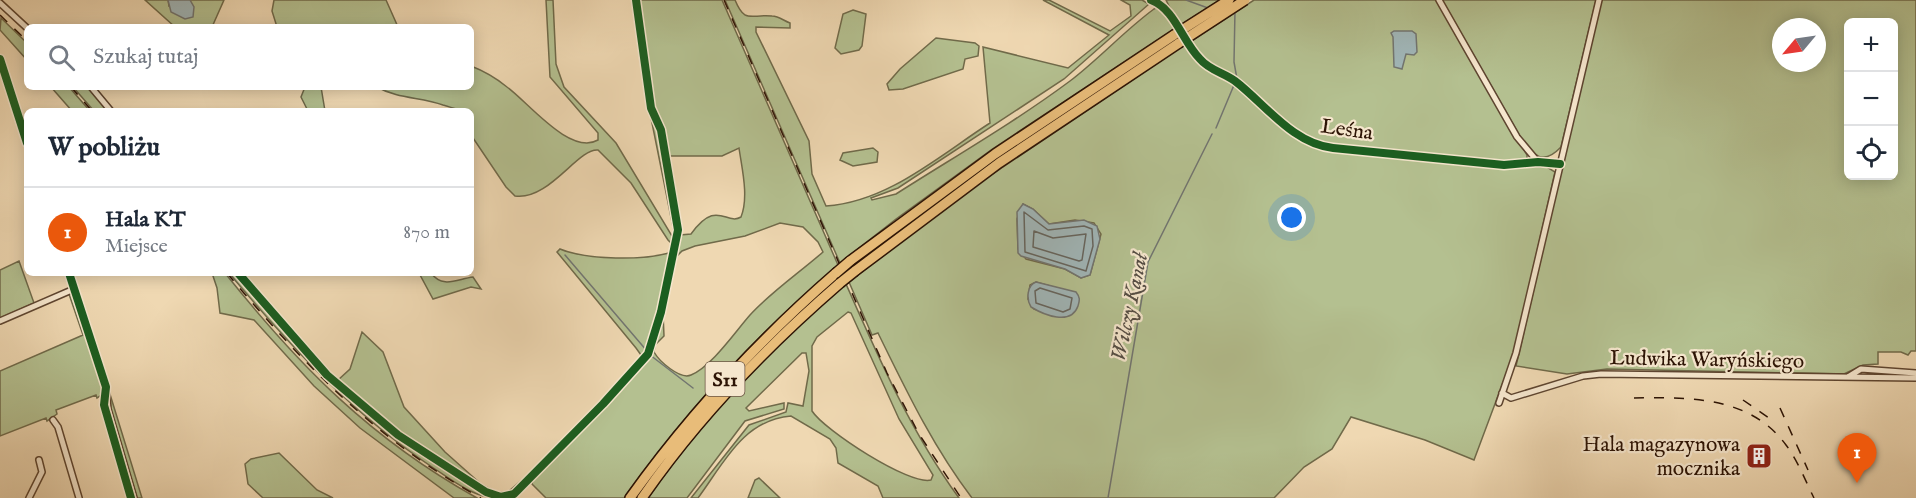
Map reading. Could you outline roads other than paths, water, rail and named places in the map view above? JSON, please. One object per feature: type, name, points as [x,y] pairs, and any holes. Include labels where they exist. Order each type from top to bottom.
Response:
[{"type":"highway","name":"S11","points":[[630,498],[679,432],[733,370],[836,273],[853,266],[1177,39],[1229,0]]},
{"type":"highway","name":"S11","points":[[1177,39],[1245,0]]},
{"type":"highway","name":"S11","points":[[642,498],[728,390],[789,328],[840,283],[853,266]]},
{"type":"street","points":[[241,276],[321,369],[398,435],[486,492],[501,497],[514,494],[603,404],[648,354],[661,312],[678,230],[661,130],[651,108],[636,0]]},
{"type":"street","name":"Leśna","points":[[1151,0],[1160,1],[1165,7],[1200,60],[1232,80],[1313,144],[1504,165],[1538,162],[1560,164]]},
{"type":"street","points":[[1439,0],[1517,137],[1538,162]]},
{"type":"street","points":[[1499,403],[1516,354],[1599,0]]},
{"type":"street","points":[[1,9],[19,18],[24,24]]},
{"type":"street","points":[[0,59],[24,134]]},
{"type":"street","points":[[94,90],[108,108]]},
{"type":"street","points":[[70,276],[135,498]]},
{"type":"street","points":[[0,321],[74,289]]},
{"type":"street","points":[[1847,377],[1861,369],[1916,371]]},
{"type":"street","name":"Ludwika Waryńskiego","points":[[1502,393],[1511,398],[1563,381],[1601,374],[1864,378],[1879,376],[1916,379]]},
{"type":"street","points":[[53,420],[58,427],[79,498]]},
{"type":"street","points":[[29,498],[42,472],[39,460]]},
{"type":"water","points":[[168,0],[190,0],[194,7],[193,17],[185,19],[171,12]]},
{"type":"water","points":[[1412,31],[1416,34],[1417,52],[1414,55],[1406,54],[1402,69],[1394,67],[1391,33]]},
{"type":"water","points":[[1023,204],[1033,209],[1049,224],[1084,220],[1097,226],[1100,239],[1090,275],[1081,278],[1065,269],[1021,256],[1018,253],[1017,212]]},
{"type":"water","points":[[1036,282],[1076,292],[1079,300],[1075,312],[1070,316],[1057,317],[1031,307],[1028,293]]},
{"type":"waterway","points":[[1186,0],[1208,8]]},
{"type":"waterway","name":"Wilczy Kanał","points":[[1235,10],[1234,62],[1237,79]]},
{"type":"waterway","name":"Wilczy Kanał","points":[[1216,128],[1234,85]]},
{"type":"waterway","name":"Wilczy Kanał","points":[[1108,498],[1148,262],[1212,134]]},
{"type":"waterway","points":[[565,255],[647,351]]},
{"type":"waterway","points":[[650,355],[693,388]]},
{"type":"railway","points":[[724,0],[887,373],[919,434],[961,498]]},
{"type":"railway","points":[[0,15],[24,38]]},
{"type":"railway","points":[[74,90],[89,108]]},
{"type":"railway","points":[[230,276],[284,338],[343,398],[408,451],[481,498]]},
{"type":"railway","points":[[1634,398],[1676,398],[1717,403],[1737,408],[1755,417],[1771,429],[1786,445],[1814,498]]},
{"type":"railway","points":[[1743,400],[1769,418]]},
{"type":"railway","points":[[1780,408],[1808,470]]},
{"type":"place","name":"Hala magazynowa mocznika","points":[[1759,456]]},
{"type":"place","name":"Hala KT","points":[[1857,483]]}]
